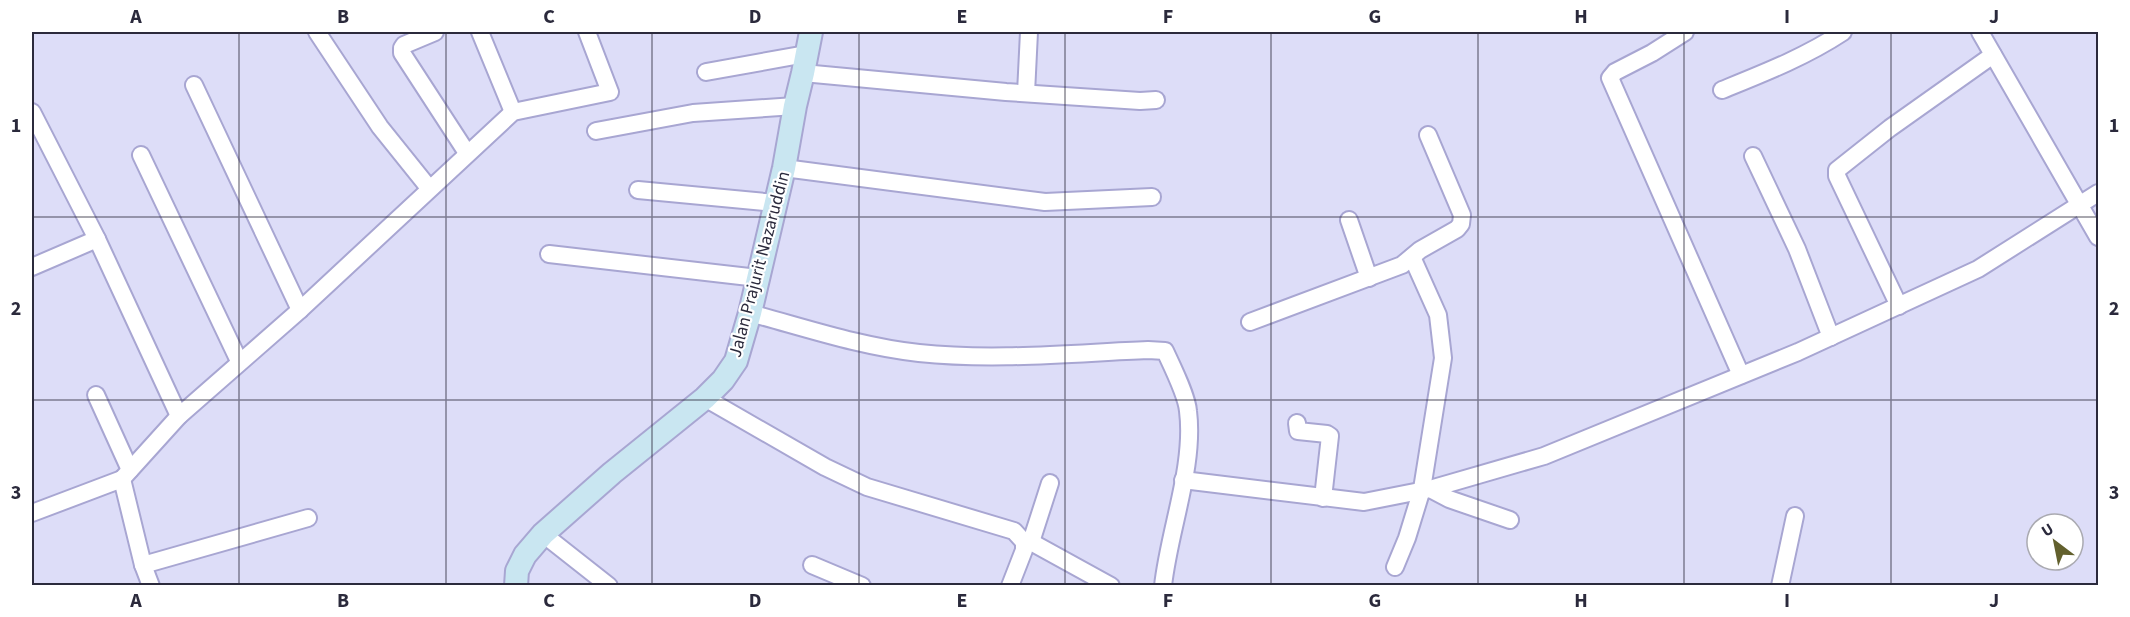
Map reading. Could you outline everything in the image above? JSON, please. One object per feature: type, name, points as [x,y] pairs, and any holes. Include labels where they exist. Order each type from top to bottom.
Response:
[{"type":"street","points":[[317,32],[380,127],[429,188]]},
{"type":"street","points":[[435,32],[404,45],[402,53],[466,153]]},
{"type":"street","points":[[480,32],[513,112]]},
{"type":"street","points":[[32,513],[126,474],[179,416],[300,310],[466,153],[513,112],[610,92],[587,32]]},
{"type":"street","name":"Jalan Prajurit Nazaruddin","points":[[516,585],[517,571],[525,555],[543,534],[612,473],[705,398],[723,380],[736,362],[750,313],[784,168],[811,32]]},
{"type":"street","points":[[1026,93],[1029,32]]},
{"type":"street","points":[[1685,32],[1652,53],[1615,72],[1610,78],[1741,375]]},
{"type":"street","points":[[1722,90],[1784,65],[1820,47],[1843,32]]},
{"type":"street","points":[[1980,32],[2098,237]]},
{"type":"street","points":[[1899,306],[1837,170],[1890,128],[1993,55]]},
{"type":"street","points":[[706,72],[805,63],[1026,93],[1140,101],[1156,100]]},
{"type":"street","points":[[194,85],[300,310]]},
{"type":"street","points":[[597,131],[693,113],[795,106]]},
{"type":"street","points":[[32,112],[97,239],[179,416]]},
{"type":"street","points":[[1250,322],[1402,265],[1420,250],[1457,229],[1461,224],[1462,215],[1428,135]]},
{"type":"street","points":[[141,155],[239,362]]},
{"type":"street","points":[[1753,156],[1797,249],[1831,337]]},
{"type":"street","points":[[784,168],[1045,202],[1152,197]]},
{"type":"street","points":[[638,190],[776,202]]},
{"type":"street","points":[[1184,480],[1364,502],[1426,489],[1544,456],[1831,337],[1978,269],[2098,193]]},
{"type":"street","points":[[1349,220],[1369,278]]},
{"type":"street","points":[[32,267],[97,239]]},
{"type":"street","points":[[549,254],[758,278]]},
{"type":"street","points":[[1395,567],[1426,489],[1443,358],[1438,315],[1412,256]]},
{"type":"street","points":[[750,313],[882,348],[918,353],[955,356],[1165,351],[1188,408],[1189,430],[1184,480],[1166,558],[1163,585]]},
{"type":"street","points":[[96,395],[126,474],[143,565],[151,585]]},
{"type":"street","points":[[705,398],[845,477],[867,486],[1014,531],[1028,542],[1112,585]]},
{"type":"street","points":[[1297,423],[1298,431],[1330,436],[1323,498]]},
{"type":"street","points":[[1010,585],[1050,483]]},
{"type":"street","points":[[1426,489],[1510,520]]},
{"type":"street","points":[[1780,585],[1796,516]]},
{"type":"street","points":[[143,565],[308,518]]},
{"type":"street","points":[[543,534],[609,585]]},
{"type":"street","points":[[812,565],[855,584]]}]
